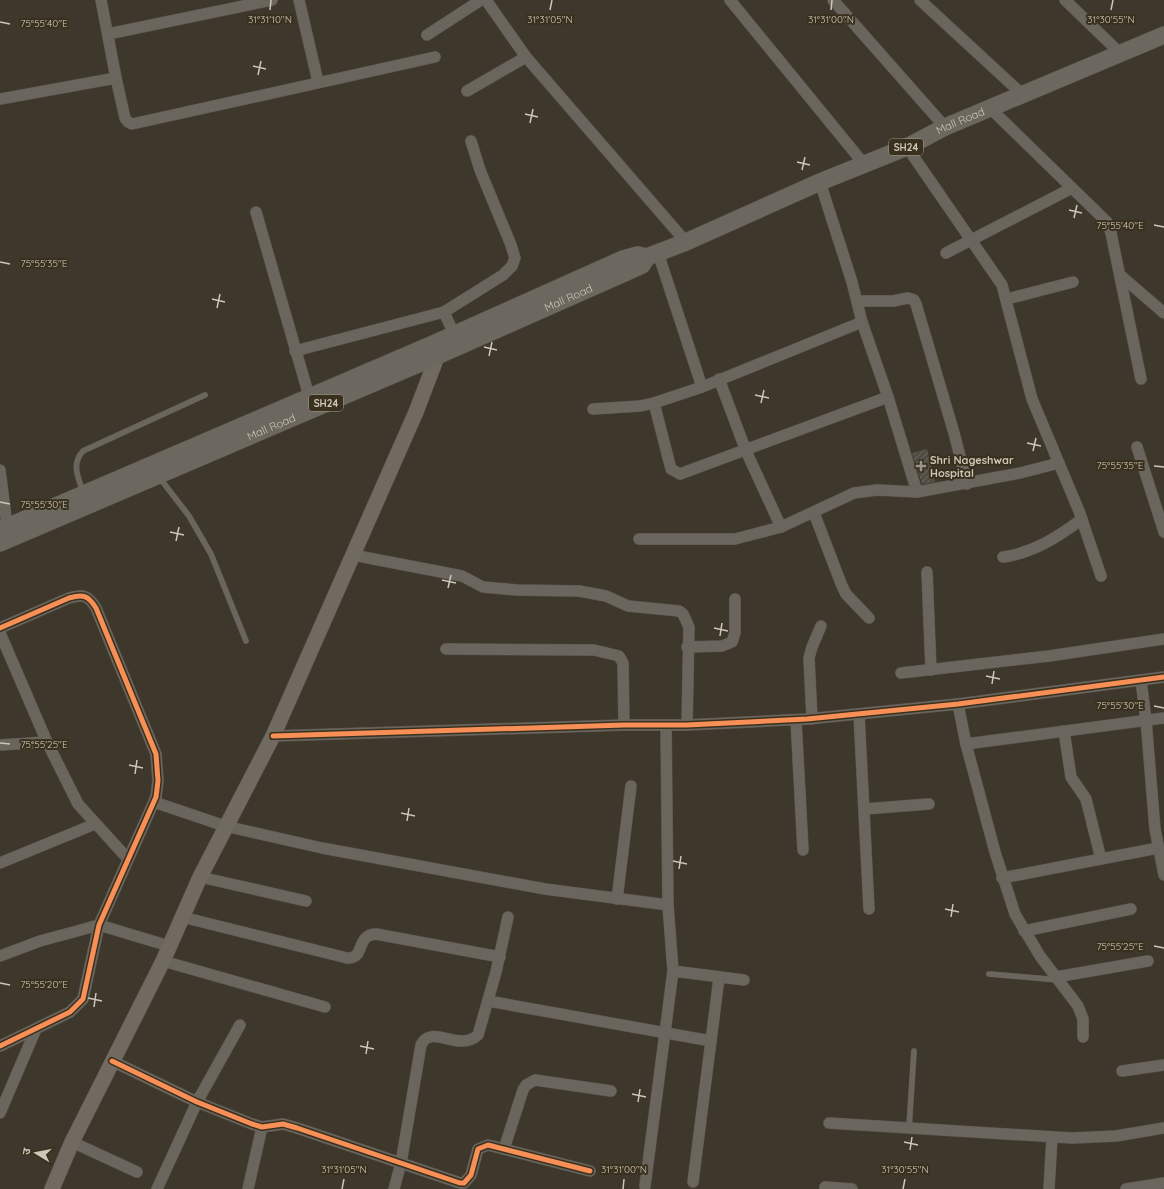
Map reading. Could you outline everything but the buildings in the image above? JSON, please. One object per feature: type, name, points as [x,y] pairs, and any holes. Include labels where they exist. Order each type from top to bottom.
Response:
[{"type":"main road","name":"Mall Road","points":[[4,535],[157,476],[310,403],[453,340],[629,271],[642,265],[652,255],[686,242],[820,182],[907,147],[945,127],[991,109],[1164,35]]},
{"type":"main road","name":"Mall Road","points":[[4,535],[84,494],[310,403],[437,356],[453,340]]},
{"type":"main road","points":[[52,1189],[72,1142],[163,961],[200,876],[273,736],[416,412],[437,356]]},
{"type":"street","points":[[101,0],[125,118],[132,124],[434,57]]},
{"type":"street","points":[[108,34],[272,0]]},
{"type":"street","points":[[299,0],[318,82]]},
{"type":"street","points":[[427,36],[480,0]]},
{"type":"street","points":[[486,0],[526,57],[686,242]]},
{"type":"street","points":[[730,0],[864,164]]},
{"type":"street","points":[[833,0],[945,127]]},
{"type":"street","points":[[920,0],[1023,95]]},
{"type":"street","points":[[1065,0],[1121,54]]},
{"type":"street","points":[[467,91],[526,57]]},
{"type":"street","points":[[0,99],[116,78]]},
{"type":"street","points":[[991,109],[1107,222],[1120,275],[1141,379]]},
{"type":"street","points":[[295,351],[444,312],[503,275],[512,266],[515,258],[480,170],[471,141]]},
{"type":"street","points":[[907,147],[996,274],[1007,299],[1032,399],[1082,519],[1101,576]]},
{"type":"street","points":[[820,182],[857,301],[862,322],[888,397],[917,492]]},
{"type":"street","points":[[946,253],[972,241],[1072,188]]},
{"type":"street","points":[[256,212],[310,403]]},
{"type":"street","points":[[652,255],[702,387]]},
{"type":"street","points":[[1120,275],[1164,312]]},
{"type":"street","points":[[1007,299],[1073,282]]},
{"type":"street","points":[[857,301],[893,301],[908,298],[914,300],[950,418],[967,484]]},
{"type":"street","points":[[444,312],[453,340]]},
{"type":"street","points":[[593,409],[640,406],[702,387],[862,322]]},
{"type":"street","points":[[719,379],[746,451],[781,527]]},
{"type":"street","points":[[654,402],[671,470],[673,472],[685,473],[888,397]]},
{"type":"street","points":[[1137,447],[1164,532]]},
{"type":"street","points":[[640,539],[735,539],[781,527],[814,513],[854,493],[870,490],[917,492],[1020,474],[1059,463]]},
{"type":"street","points":[[0,470],[4,535]]},
{"type":"street","points":[[814,513],[846,594],[869,618]]},
{"type":"street","points":[[1003,557],[1016,555],[1051,541],[1082,519]]},
{"type":"street","points":[[353,555],[462,576],[483,586],[517,590],[579,591],[606,596],[628,606],[672,609],[683,614],[689,627],[687,647],[688,725]]},
{"type":"street","points":[[927,572],[931,670]]},
{"type":"street","points":[[0,628],[69,598],[80,595],[87,596],[96,608],[156,754],[158,781],[154,802],[99,925],[83,999],[70,1012],[0,1046]]},
{"type":"street","points":[[687,647],[729,645],[732,642],[735,633],[735,599]]},
{"type":"street","points":[[812,719],[809,658],[821,626]]},
{"type":"street","points":[[0,633],[47,742],[78,804],[128,859]]},
{"type":"street","points":[[901,673],[1049,656],[1164,639]]},
{"type":"street","points":[[446,649],[594,650],[619,656],[622,663],[624,724]]},
{"type":"street","points":[[273,736],[624,724],[688,725],[812,719],[958,704],[1164,677]]},
{"type":"street","points":[[1141,680],[1159,829],[1158,848],[1164,875]]},
{"type":"street","points":[[958,704],[966,744],[1002,878],[1015,914],[1024,930],[1081,1012],[1083,1037]]},
{"type":"street","points":[[859,714],[869,909]]},
{"type":"street","points":[[966,744],[1164,718]]},
{"type":"street","points":[[796,720],[803,850]]},
{"type":"street","points":[[644,1186],[673,971],[668,905],[666,725]]},
{"type":"street","points":[[1064,731],[1071,777],[1086,799],[1101,859]]},
{"type":"street","points":[[0,745],[47,742]]},
{"type":"street","points":[[617,899],[631,786]]},
{"type":"street","points":[[154,802],[225,826],[322,848],[545,889],[668,905]]},
{"type":"street","points":[[864,809],[929,804]]},
{"type":"street","points":[[0,863],[95,824]]},
{"type":"street","points":[[1002,878],[1158,848]]},
{"type":"street","points":[[200,876],[306,901]]},
{"type":"street","points":[[1024,930],[1131,909]]},
{"type":"street","points":[[182,917],[347,958],[351,958],[359,952],[365,937],[376,934],[500,956]]},
{"type":"street","points":[[394,1189],[401,1163],[410,1102],[423,1041],[433,1036],[460,1042],[473,1039],[478,1035],[500,956],[508,917]]},
{"type":"street","points":[[0,956],[40,941],[99,925],[169,946]]},
{"type":"street","points":[[163,961],[325,1007]]},
{"type":"street","points":[[1058,979],[1148,961]]},
{"type":"street","points":[[673,971],[744,980]]},
{"type":"street","points":[[693,1182],[719,978]]},
{"type":"street","points":[[488,1001],[711,1041]]},
{"type":"street","points":[[157,1189],[197,1102],[240,1025]]},
{"type":"street","points":[[0,1113],[36,1029]]},
{"type":"street","points":[[112,1061],[197,1102],[252,1124],[262,1127],[284,1124],[401,1163],[453,1185],[464,1183],[468,1180],[478,1149],[482,1146],[488,1145],[590,1171]]},
{"type":"street","points":[[1122,1071],[1164,1065]]},
{"type":"street","points":[[504,1148],[523,1090],[530,1082],[535,1080],[612,1090]]},
{"type":"street","points":[[829,1123],[1052,1137],[1094,1138],[1164,1128]]},
{"type":"street","points":[[248,1189],[262,1127]]},
{"type":"street","points":[[1049,1189],[1052,1137]]},
{"type":"street","points":[[72,1142],[137,1172]]},
{"type":"street","points":[[1126,1189],[1164,1183]]},
{"type":"street","points":[[826,1187],[852,1189]]},
{"type":"lane","points":[[84,494],[76,472],[78,457],[83,451],[205,395]]},
{"type":"lane","points":[[157,476],[189,516],[211,554],[246,641]]},
{"type":"lane","points":[[989,974],[1058,979]]},
{"type":"lane","points":[[909,1128],[914,1051]]},
{"type":"cycle path","points":[[0,628],[69,598],[78,596],[88,598],[96,608],[156,754],[158,781],[156,797],[99,925],[83,999],[70,1012],[0,1046]]},
{"type":"cycle path","points":[[273,736],[624,725],[687,725],[807,719],[958,704],[1164,677]]},
{"type":"cycle path","points":[[112,1061],[197,1102],[252,1124],[262,1127],[283,1124],[460,1183],[464,1183],[471,1175],[478,1149],[488,1145],[590,1171]]},
{"type":"place","name":"Shri Nageshwar Hospital","points":[[921,466]]}]
